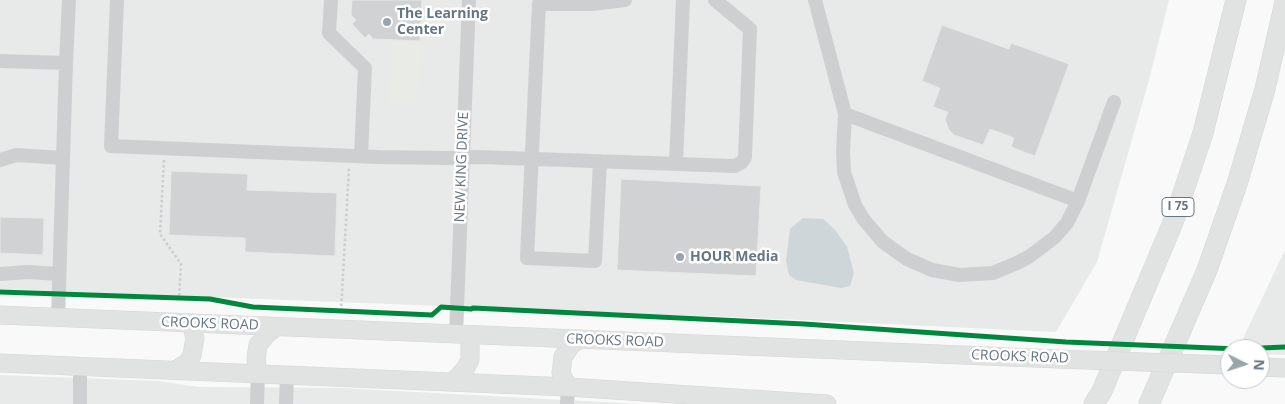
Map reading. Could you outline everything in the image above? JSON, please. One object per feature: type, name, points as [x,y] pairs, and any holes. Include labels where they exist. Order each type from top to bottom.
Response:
[{"type":"highway","name":"I 75","points":[[1094,404],[1102,391],[1174,220],[1203,133],[1236,0]]},
{"type":"highway","points":[[1149,404],[1207,270],[1237,184],[1265,89],[1285,2]]},
{"type":"main road","name":"CROOKS ROAD","points":[[0,315],[1220,365]]},
{"type":"main road","points":[[176,370],[188,362],[192,355],[195,338],[191,323]]},
{"type":"main road","points":[[258,373],[256,359],[258,345],[276,327]]},
{"type":"main road","points":[[452,382],[461,375],[470,360],[470,343],[462,334]]},
{"type":"main road","points":[[568,395],[561,373],[563,357],[572,344],[581,339]]},
{"type":"main road","points":[[0,363],[452,382],[568,395],[827,404]]},
{"type":"main road","points":[[1270,367],[1285,368]]},
{"type":"street","points":[[58,318],[69,0]]},
{"type":"street","points":[[117,0],[111,146],[356,160],[462,157],[735,166],[742,162],[745,157],[750,29],[715,0]]},
{"type":"street","points":[[331,0],[329,32],[364,68],[356,160]]},
{"type":"street","name":"NEW KING DRIVE","points":[[462,334],[462,157],[469,0]]},
{"type":"street","points":[[600,161],[595,261],[527,258],[539,4],[592,4],[624,0]]},
{"type":"street","points":[[676,164],[684,0]]},
{"type":"street","points":[[815,0],[845,114],[844,172],[856,205],[864,220],[883,242],[907,259],[944,273],[959,275],[982,274],[1006,268],[1030,256],[1055,237],[1067,223],[1078,201],[1114,102]]},
{"type":"street","points":[[0,61],[66,63]]},
{"type":"street","points":[[845,114],[1078,201]]},
{"type":"street","points":[[0,160],[16,155],[63,158]]},
{"type":"street","points":[[0,274],[28,272],[59,274]]},
{"type":"street","points":[[80,366],[80,404]]},
{"type":"street","points":[[257,404],[258,373]]},
{"type":"street","points":[[286,404],[287,375]]},
{"type":"path","points":[[164,156],[160,234],[181,264],[179,298]]},
{"type":"path","points":[[342,311],[356,160]]},
{"type":"path","points":[[170,298],[187,298]]},
{"type":"path","points":[[332,310],[351,311]]},
{"type":"shaded area","points":[[0,0],[1169,0],[1149,80],[1097,262],[1056,332],[780,319],[0,289]]},
{"type":"shaded area","points":[[392,40],[420,41],[417,104],[389,104]]},
{"type":"shaded area","points":[[803,218],[823,219],[835,230],[847,247],[854,273],[850,286],[841,288],[796,280],[789,275],[786,261],[790,229]]},
{"type":"shaded area","points":[[1285,250],[1285,355],[1270,354],[1270,339],[1243,339]]},
{"type":"shaded area","points":[[0,375],[159,381],[199,387],[342,388],[639,404],[0,404]]},
{"type":"building","name":"The Learning Center","points":[[352,0],[422,0],[420,41],[373,39],[369,34],[365,38],[352,24],[356,20],[351,15]]},
{"type":"building","points":[[942,25],[1009,49],[1011,43],[1069,64],[1035,156],[1011,147],[1014,138],[990,129],[983,145],[954,135],[949,130],[945,119],[948,112],[933,107],[940,88],[922,81]]},
{"type":"building","points":[[171,171],[248,174],[247,190],[337,193],[335,256],[245,252],[245,238],[169,235]]},
{"type":"building","points":[[621,179],[761,186],[756,276],[617,270]]},
{"type":"building","points":[[0,217],[44,218],[43,255],[0,253]]},
{"type":"cycle path","points":[[0,292],[210,299],[253,307],[432,315],[441,307],[473,308],[804,324],[1066,342],[1238,349],[1285,347]]},
{"type":"place","name":"The Learning Center","points":[[387,22]]},
{"type":"place","name":"HOUR Media","points":[[680,257]]}]
